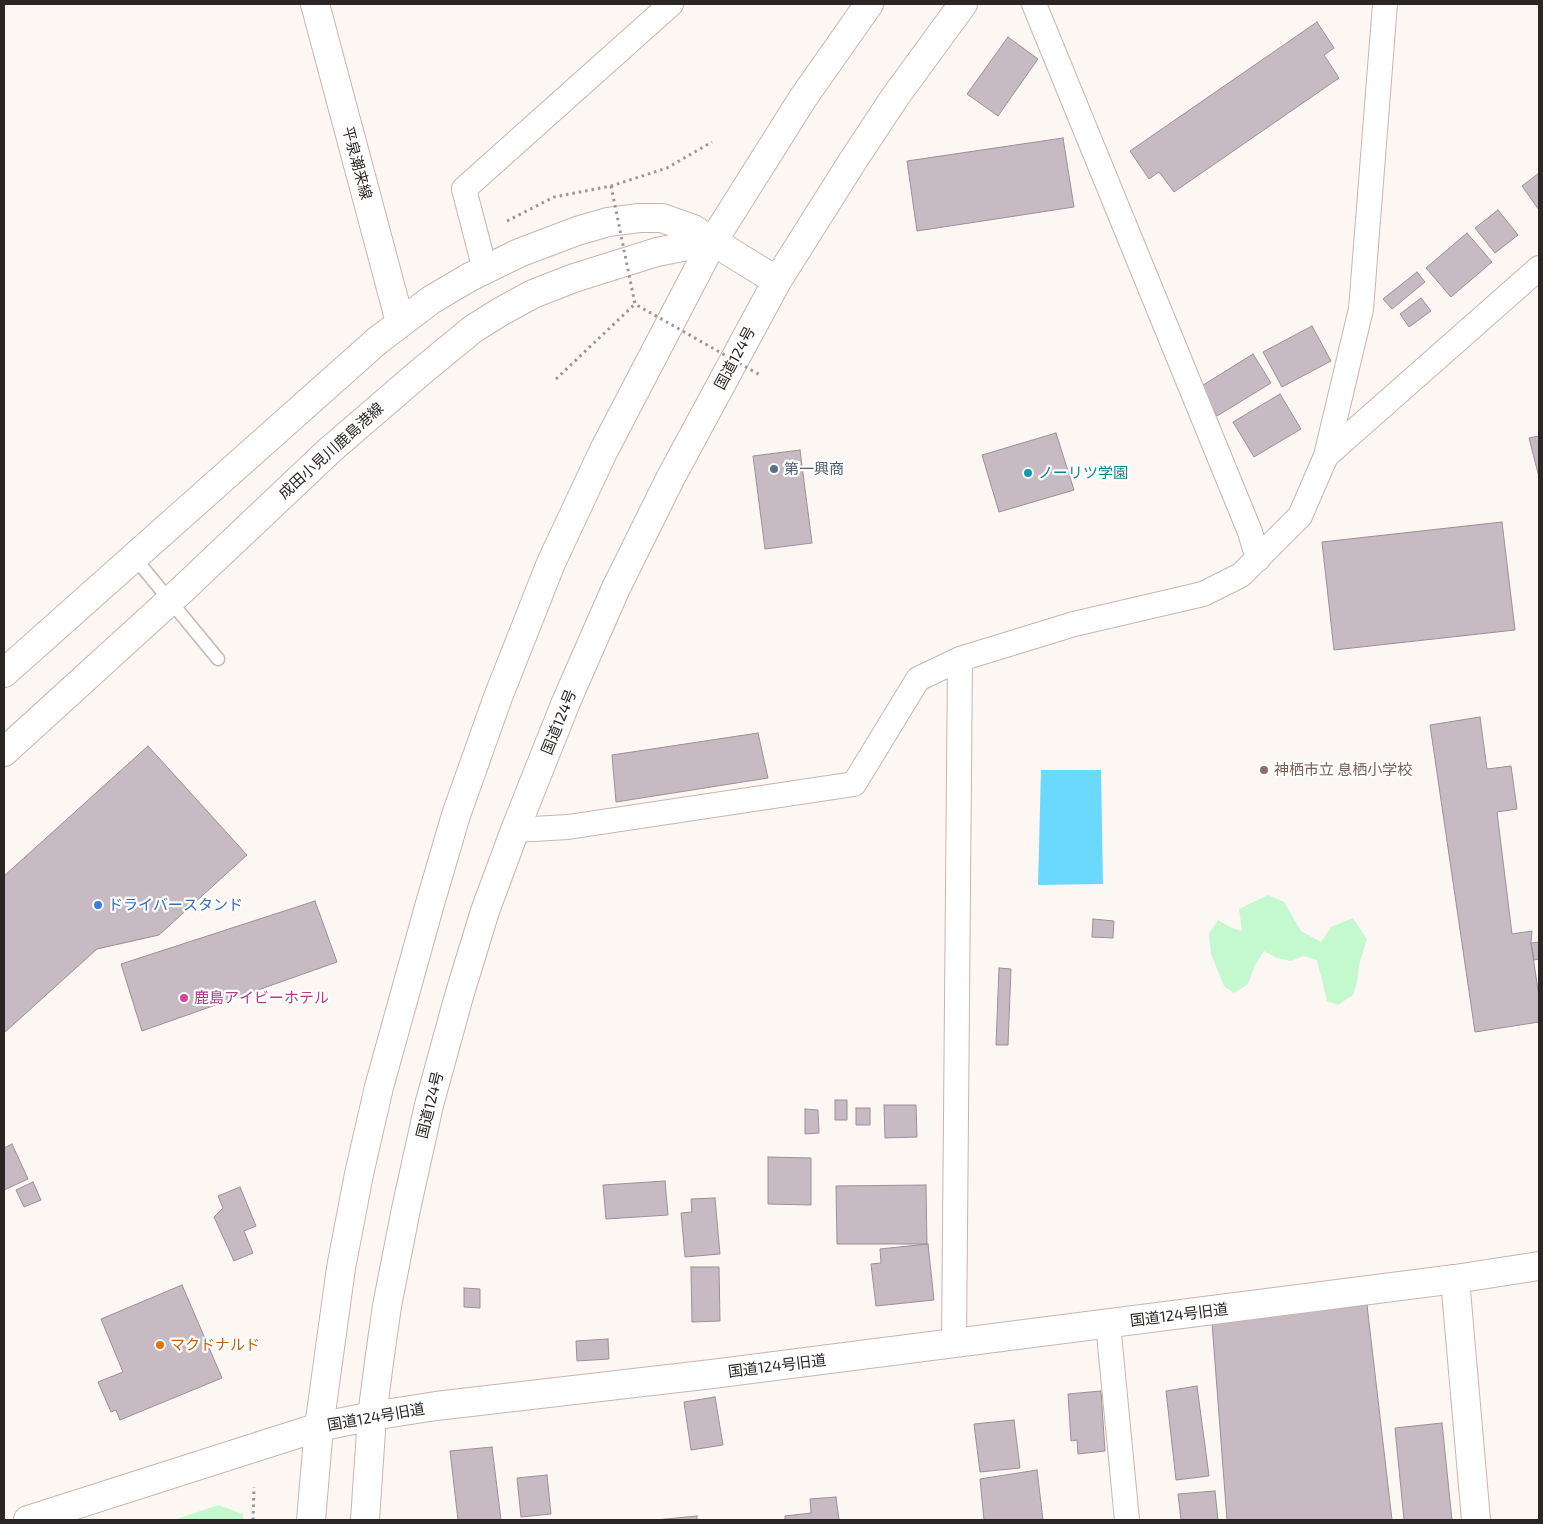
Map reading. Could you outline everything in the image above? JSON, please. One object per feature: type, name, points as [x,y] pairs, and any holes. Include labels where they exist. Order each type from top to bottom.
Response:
[{"type":"main road","name":"平泉潮来線","points":[[315,4],[400,322]]},
{"type":"main road","points":[[311,1520],[319,1427],[341,1268],[359,1174],[379,1087],[456,816],[498,697],[551,563],[604,450],[713,241],[803,98],[869,4]]},
{"type":"main road","name":"国道124号","points":[[365,1520],[372,1416],[389,1296],[406,1209],[429,1105],[485,911],[515,830],[566,702],[616,588],[671,477],[777,281],[890,104],[963,4]]},
{"type":"main road","points":[[4,673],[400,322],[431,300],[485,270],[519,253],[576,231],[608,222],[639,218],[662,218],[693,229],[777,281]]},
{"type":"main road","name":"成田小見川鹿島港線","points":[[4,752],[170,601],[330,450],[473,329],[533,294],[574,278],[657,252],[713,241]]},
{"type":"main road","name":"国道124号旧道","points":[[28,1520],[319,1427],[372,1416],[436,1406],[712,1374],[1108,1324],[1455,1279],[1539,1266]]},
{"type":"main road","points":[[1455,1279],[1476,1520]]},
{"type":"street","points":[[485,270],[464,189],[671,4]]},
{"type":"street","points":[[1034,4],[1246,523],[1258,559]]},
{"type":"street","points":[[515,830],[568,827],[854,784],[918,679],[960,659],[1074,624],[1203,594],[1241,575],[1258,559],[1300,516],[1326,456],[1361,309],[1385,4]]},
{"type":"street","points":[[1326,456],[1539,268]]},
{"type":"street","points":[[954,1343],[960,659]]},
{"type":"street","points":[[1108,1324],[1127,1520]]},
{"type":"lane","points":[[134,557],[218,659]]},
{"type":"path","points":[[507,221],[554,197],[611,186],[667,168],[712,142]]},
{"type":"path","points":[[611,186],[635,304],[760,375]]},
{"type":"path","points":[[556,379],[635,304]]},
{"type":"path","points":[[253,1520],[254,1487]]},
{"type":"green space","points":[[1268,895],[1284,902],[1301,931],[1321,942],[1331,927],[1353,918],[1367,939],[1353,995],[1338,1005],[1327,1001],[1317,960],[1303,956],[1291,961],[1277,958],[1264,951],[1255,965],[1248,984],[1234,993],[1224,986],[1211,954],[1209,934],[1218,920],[1242,931],[1239,909]]},
{"type":"green space","points":[[218,1505],[243,1514],[243,1520],[174,1520]]},
{"type":"water","points":[[1041,770],[1101,770],[1103,884],[1038,885]]},
{"type":"building","points":[[1317,22],[1334,48],[1324,55],[1339,78],[1174,192],[1159,172],[1149,179],[1130,151]]},
{"type":"building","points":[[1008,37],[1038,59],[998,116],[967,94]]},
{"type":"building","points":[[1063,138],[1074,207],[917,231],[907,161]]},
{"type":"building","points":[[1539,173],[1539,210],[1522,186]]},
{"type":"building","points":[[1498,210],[1518,235],[1495,253],[1475,228]]},
{"type":"building","points":[[1467,233],[1492,262],[1451,297],[1426,268]]},
{"type":"building","points":[[1417,272],[1425,282],[1392,309],[1383,299]]},
{"type":"building","points":[[1421,298],[1431,311],[1409,327],[1400,314]]},
{"type":"building","points":[[1312,326],[1331,361],[1282,387],[1263,352]]},
{"type":"building","points":[[1253,354],[1271,383],[1217,416],[1200,387]]},
{"type":"building","points":[[1280,394],[1301,429],[1254,457],[1233,422]]},
{"type":"building","name":"ノーリツ学園","points":[[1056,433],[1074,490],[999,512],[982,455]]},
{"type":"building","points":[[1539,436],[1539,477],[1529,438]]},
{"type":"building","points":[[800,450],[812,543],[765,549],[753,456]]},
{"type":"building","points":[[1502,522],[1515,630],[1334,650],[1322,542]]},
{"type":"building","points":[[1480,717],[1487,769],[1511,766],[1517,809],[1497,812],[1512,934],[1532,931],[1531,943],[1539,997],[1539,1022],[1475,1032],[1430,725]]},
{"type":"building","points":[[758,733],[768,778],[616,802],[612,755]]},
{"type":"building","name":"ドライバースタンド","points":[[148,746],[247,855],[159,935],[97,949],[4,1033],[4,876]]},
{"type":"building","name":"鹿島アイビーホテル","points":[[315,901],[337,962],[142,1031],[121,964]]},
{"type":"building","points":[[1093,919],[1114,921],[1113,938],[1092,937]]},
{"type":"building","points":[[1539,942],[1539,959],[1534,960],[1531,943]]},
{"type":"building","points":[[999,968],[1011,969],[1008,1045],[996,1045]]},
{"type":"building","points":[[835,1100],[847,1100],[847,1120],[835,1120]]},
{"type":"building","points":[[884,1105],[916,1105],[917,1137],[885,1138]]},
{"type":"building","points":[[856,1108],[870,1108],[870,1125],[856,1125]]},
{"type":"building","points":[[805,1109],[818,1110],[819,1133],[805,1134]]},
{"type":"building","points":[[12,1144],[28,1179],[4,1190],[4,1148]]},
{"type":"building","points":[[768,1157],[811,1158],[811,1205],[768,1204]]},
{"type":"building","points":[[665,1181],[668,1215],[606,1219],[603,1185]]},
{"type":"building","points":[[33,1182],[41,1200],[24,1207],[16,1190]]},
{"type":"building","points":[[926,1185],[927,1244],[837,1244],[836,1186]]},
{"type":"building","points":[[240,1187],[256,1226],[244,1231],[253,1253],[234,1261],[214,1217],[223,1208],[218,1196]]},
{"type":"building","points":[[715,1198],[720,1254],[685,1257],[681,1213],[692,1212],[691,1199]]},
{"type":"building","points":[[928,1244],[934,1300],[876,1306],[871,1264],[881,1263],[880,1249]]},
{"type":"building","points":[[691,1267],[719,1267],[720,1321],[692,1322]]},
{"type":"building","name":"マクドナルド","points":[[182,1285],[222,1378],[120,1420],[116,1410],[111,1412],[98,1382],[123,1372],[101,1319]]},
{"type":"building","points":[[464,1288],[480,1289],[480,1308],[464,1307]]},
{"type":"building","points":[[1367,1305],[1392,1520],[1227,1520],[1212,1323]]},
{"type":"building","points":[[608,1339],[609,1359],[577,1361],[576,1341]]},
{"type":"building","points":[[1197,1386],[1209,1476],[1176,1480],[1166,1391]]},
{"type":"building","points":[[1101,1391],[1105,1451],[1078,1454],[1077,1440],[1071,1441],[1068,1394]]},
{"type":"building","points":[[715,1397],[723,1445],[691,1450],[684,1402]]},
{"type":"building","points":[[1014,1420],[1020,1468],[980,1472],[974,1424]]},
{"type":"building","points":[[1442,1423],[1452,1520],[1404,1520],[1395,1428]]},
{"type":"building","points":[[492,1447],[501,1520],[458,1520],[450,1451]]},
{"type":"building","points":[[1037,1470],[1043,1520],[984,1520],[980,1479]]},
{"type":"building","points":[[547,1475],[551,1514],[521,1517],[517,1478]]},
{"type":"building","points":[[1215,1491],[1218,1520],[1181,1520],[1178,1494]]},
{"type":"building","points":[[836,1497],[839,1520],[785,1520],[785,1516],[811,1513],[810,1499]]},
{"type":"building","points":[[697,1516],[697,1520],[656,1520]]},
{"type":"place","name":"第一興商","points":[[774,469]]},
{"type":"place","name":"ノーリツ学園","points":[[1028,473]]},
{"type":"place","name":"神栖市立 息栖小学校","points":[[1264,770]]},
{"type":"place","name":"ドライバースタンド","points":[[98,905]]},
{"type":"place","name":"鹿島アイビーホテル","points":[[184,998]]},
{"type":"place","name":"マクドナルド","points":[[160,1345]]}]
